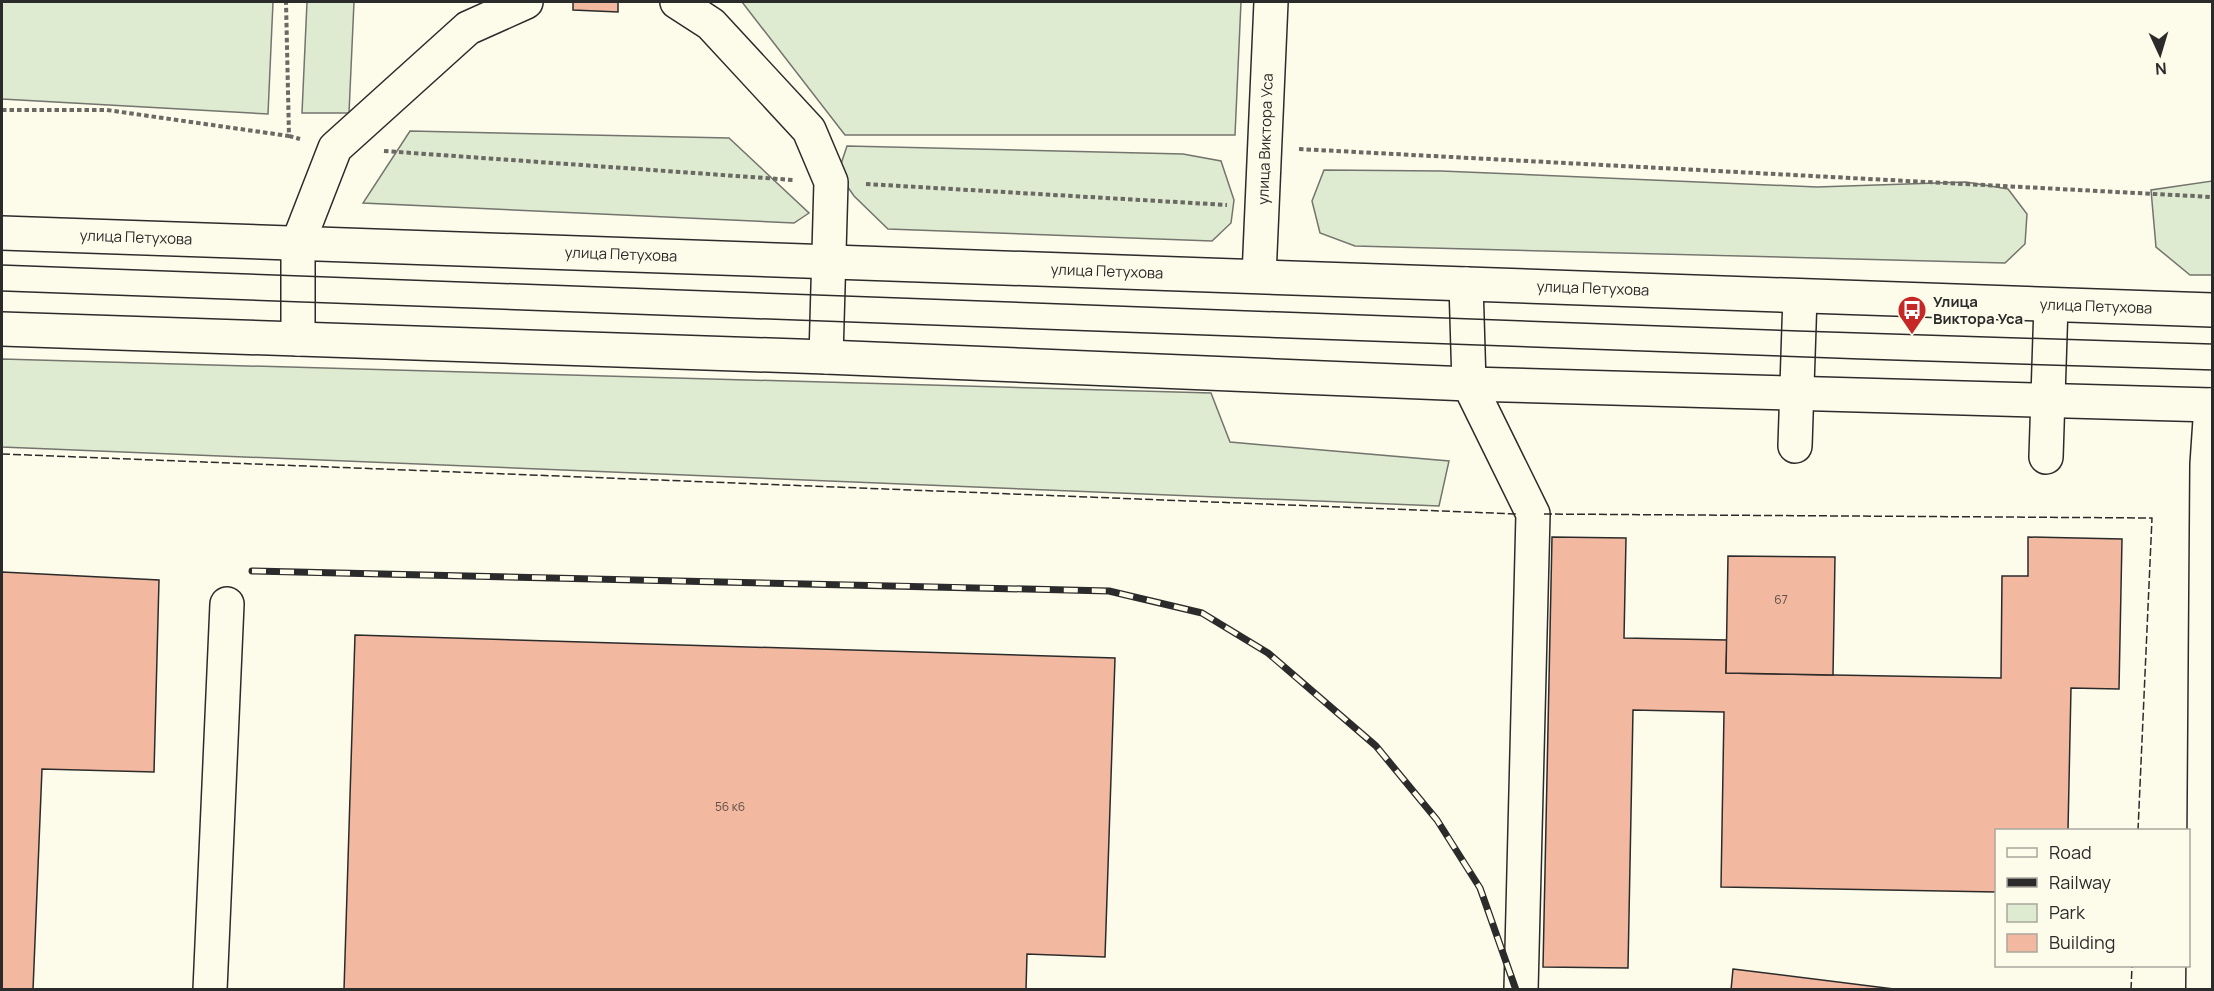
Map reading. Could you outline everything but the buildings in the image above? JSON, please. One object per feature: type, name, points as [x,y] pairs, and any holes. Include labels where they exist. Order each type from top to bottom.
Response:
[{"type":"main road","points":[[298,339],[298,243],[335,148],[468,28],[526,2]]},
{"type":"main road","points":[[677,2],[711,24],[809,130],[831,182],[826,357]]},
{"type":"main road","name":"улица Виктора Уса","points":[[1259,276],[1271,2]]},
{"type":"main road","name":"улица Петухова","points":[[2,233],[2212,310]]},
{"type":"main road","points":[[1466,284],[1469,384],[1533,514],[1521,990]]},
{"type":"main road","points":[[1794,446],[1800,296]]},
{"type":"main road","points":[[2046,457],[2051,305]]},
{"type":"main road","points":[[2,329],[826,357],[1469,384],[2212,405],[2206,464],[2203,990]]},
{"type":"main road","points":[[210,990],[226,604]]},
{"type":"path","points":[[286,2],[289,136]]},
{"type":"path","points":[[2,110],[107,110],[289,136],[335,148],[831,182],[1262,207]]},
{"type":"path","points":[[1264,147],[2212,197]]},
{"type":"green space","points":[[2,2],[273,2],[268,114],[2,99]]},
{"type":"green space","points":[[307,2],[354,2],[349,113],[302,113]]},
{"type":"green space","points":[[742,2],[1241,2],[1235,135],[845,135]]},
{"type":"green space","points":[[410,131],[729,138],[809,213],[794,223],[363,203]]},
{"type":"green space","points":[[847,146],[1183,154],[1221,161],[1234,200],[1231,223],[1212,241],[888,229],[854,196],[838,173]]},
{"type":"green space","points":[[1324,170],[1441,171],[1817,187],[1966,182],[2008,189],[2027,214],[2025,244],[2005,263],[1355,246],[1320,233],[1312,201]]},
{"type":"green space","points":[[2212,181],[2212,275],[2190,275],[2156,247],[2151,190]]},
{"type":"green space","points":[[2,359],[1211,393],[1230,442],[1449,461],[1439,506],[2,447]]},
{"type":"tram line","points":[[2,265],[2212,344]]},
{"type":"tram line","points":[[2,291],[2212,370]]},
{"type":"railway","points":[[252,571],[1109,591],[1202,613],[1268,653],[1376,746],[1437,820],[1480,888],[1516,990]]},
{"type":"fence","points":[[2,454],[1517,514]]},
{"type":"fence","points":[[1544,514],[2152,518],[2138,829]]},
{"type":"fence","points":[[2131,990],[2132,967]]},
{"type":"place","name":"Улица Виктора Уса","points":[[1912,336]]}]
